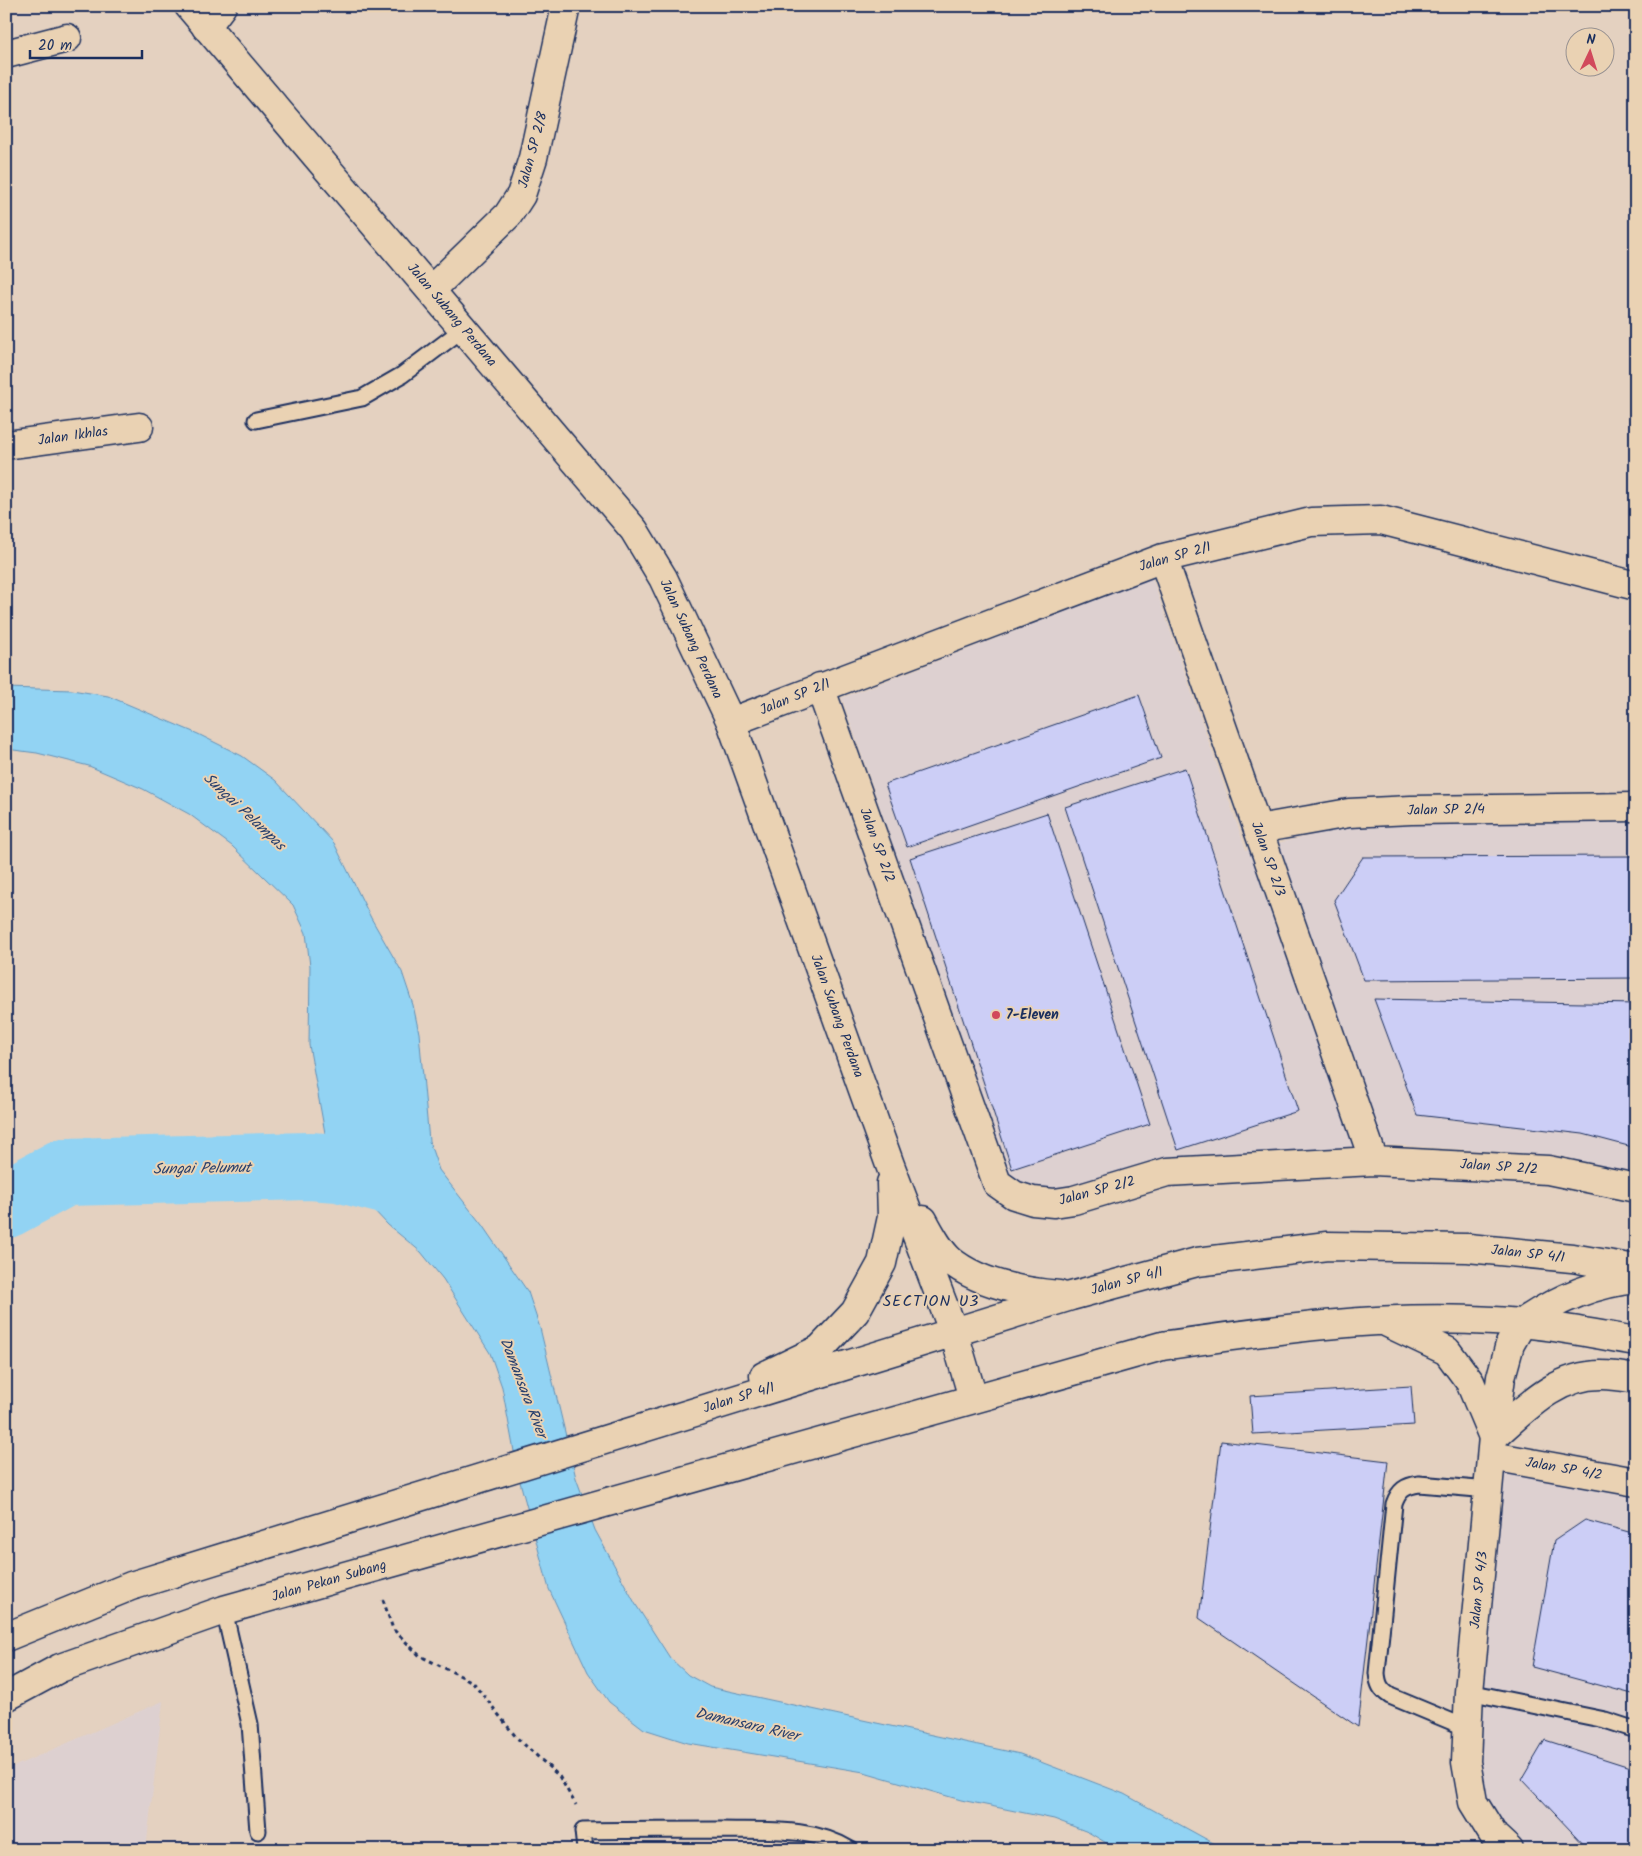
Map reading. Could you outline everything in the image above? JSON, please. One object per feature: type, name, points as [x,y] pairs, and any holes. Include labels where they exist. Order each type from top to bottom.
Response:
[{"type":"street","name":"Jalan SP 2/8","points":[[431,290],[508,215],[521,194],[533,158],[566,6]]},
{"type":"street","name":"Jalan Subang Perdana","points":[[206,13],[463,329],[634,530],[663,578],[730,722],[890,1164],[954,1332],[973,1398]]},
{"type":"street","points":[[6,54],[67,38]]},
{"type":"street","name":"Jalan Ikhlas","points":[[6,445],[139,427]]},
{"type":"street","name":"Jalan SP 2/1","points":[[730,722],[1163,558],[1311,522],[1381,520],[1636,586]]},
{"type":"street","name":"Jalan SP 2/3","points":[[1163,558],[1374,1161]]},
{"type":"street","name":"Jalan SP 2/2","points":[[820,687],[998,1183],[1014,1195],[1033,1201],[1054,1203],[1074,1200],[1167,1172],[1374,1161],[1548,1170],[1636,1188]]},
{"type":"street","name":"Jalan SP 2/4","points":[[1258,829],[1349,813],[1411,810],[1636,807]]},
{"type":"street","points":[[890,1164],[932,1235],[953,1264],[986,1280],[1026,1292],[1072,1296]]},
{"type":"street","points":[[677,1416],[820,1350],[855,1312],[882,1263],[892,1217],[890,1164]]},
{"type":"street","name":"Jalan SP 4/1","points":[[6,1637],[131,1586],[634,1429],[1072,1296],[1197,1262],[1327,1246],[1468,1248],[1572,1258],[1636,1269]]},
{"type":"street","points":[[1522,1323],[1550,1304],[1578,1292],[1616,1281],[1636,1279]]},
{"type":"street","points":[[1382,1320],[1447,1351],[1470,1382],[1492,1446],[1539,1397],[1566,1381],[1601,1375],[1636,1379]]},
{"type":"street","points":[[973,1398],[1162,1346],[1302,1326],[1382,1320],[1522,1323],[1636,1341]]},
{"type":"street","name":"Jalan SP 4/3","points":[[1509,1850],[1494,1836],[1472,1802],[1466,1762],[1469,1692],[1492,1446],[1501,1377],[1510,1344],[1522,1323]]},
{"type":"street","name":"Jalan Pekan Subang","points":[[6,1697],[60,1668],[224,1610],[463,1544],[973,1398]]},
{"type":"street","name":"Jalan SP 4/2","points":[[1492,1446],[1636,1482]]},
{"type":"lane","points":[[256,420],[362,398],[402,375],[463,329]]},
{"type":"lane","points":[[1467,1728],[1390,1696],[1383,1691],[1378,1682],[1377,1674],[1394,1504],[1398,1493],[1408,1486],[1419,1484],[1489,1490]]},
{"type":"lane","points":[[224,1610],[250,1724],[258,1831]]},
{"type":"lane","points":[[1469,1692],[1606,1720],[1636,1730]]},
{"type":"lane","points":[[585,1850],[583,1831],[648,1829],[791,1832],[831,1840],[851,1850]]},
{"type":"path","points":[[372,1569],[393,1629],[420,1656],[473,1682],[516,1737],[559,1776],[581,1814],[583,1831]]},
{"type":"shaded area","points":[[1152,578],[1246,850],[1350,827],[1636,820],[1636,1175],[1556,1155],[1393,1145],[1166,1159],[1051,1190],[1023,1183],[1007,1174],[842,698]]},
{"type":"shaded area","points":[[1505,1473],[1636,1496],[1636,1850],[1528,1850],[1506,1829],[1486,1795],[1478,1759]]},
{"type":"shaded area","points":[[163,1701],[146,1850],[6,1850],[6,1770]]},
{"type":"water","points":[[6,688],[72,690],[108,696],[198,734],[242,756],[275,780],[334,843],[371,918],[402,972],[413,1005],[419,1033],[429,1141],[439,1170],[482,1225],[528,1292],[540,1328],[576,1478],[595,1530],[636,1605],[670,1658],[688,1675],[710,1687],[1020,1754],[1124,1794],[1226,1850],[1118,1850],[1088,1832],[1054,1819],[961,1800],[864,1772],[688,1743],[644,1729],[609,1702],[588,1672],[549,1589],[519,1478],[502,1387],[490,1353],[443,1279],[421,1252],[388,1225],[355,1190],[339,1168],[325,1133],[309,1045],[310,966],[306,933],[293,905],[232,846],[189,814],[143,789],[89,766],[37,753],[6,749]]},
{"type":"building","points":[[1139,695],[1161,758],[907,847],[885,784]]},
{"type":"building","points":[[1185,768],[1298,1111],[1178,1150],[1065,807]]},
{"type":"building","points":[[1047,813],[1150,1124],[1012,1169],[910,858]]},
{"type":"building","points":[[1636,856],[1636,978],[1364,980],[1334,900],[1363,857]]},
{"type":"building","points":[[1374,999],[1636,1004],[1636,1148],[1583,1134],[1417,1115]]},
{"type":"building","points":[[1411,1386],[1414,1425],[1253,1434],[1250,1396]]},
{"type":"building","points":[[1221,1441],[1388,1461],[1358,1727],[1199,1618]]},
{"type":"building","points":[[1585,1520],[1636,1534],[1636,1695],[1532,1667],[1554,1541]]},
{"type":"building","points":[[1545,1740],[1636,1769],[1636,1850],[1589,1850],[1522,1779]]},
{"type":"waterway","name":"Sungai Pelumut","points":[[6,1204],[65,1172],[309,1166],[339,1168],[404,1185]]},
{"type":"place","name":"7-Eleven","points":[[996,1015]]},
{"type":"district","name":"SECTION U3","points":[[931,1301]]},
{"type":"water label","name":"Sungai Pelampas","points":[[244,812]]},
{"type":"water label","name":"Damansara River","points":[[523,1388]]},
{"type":"water label","name":"Damansara River","points":[[747,1725]]}]
